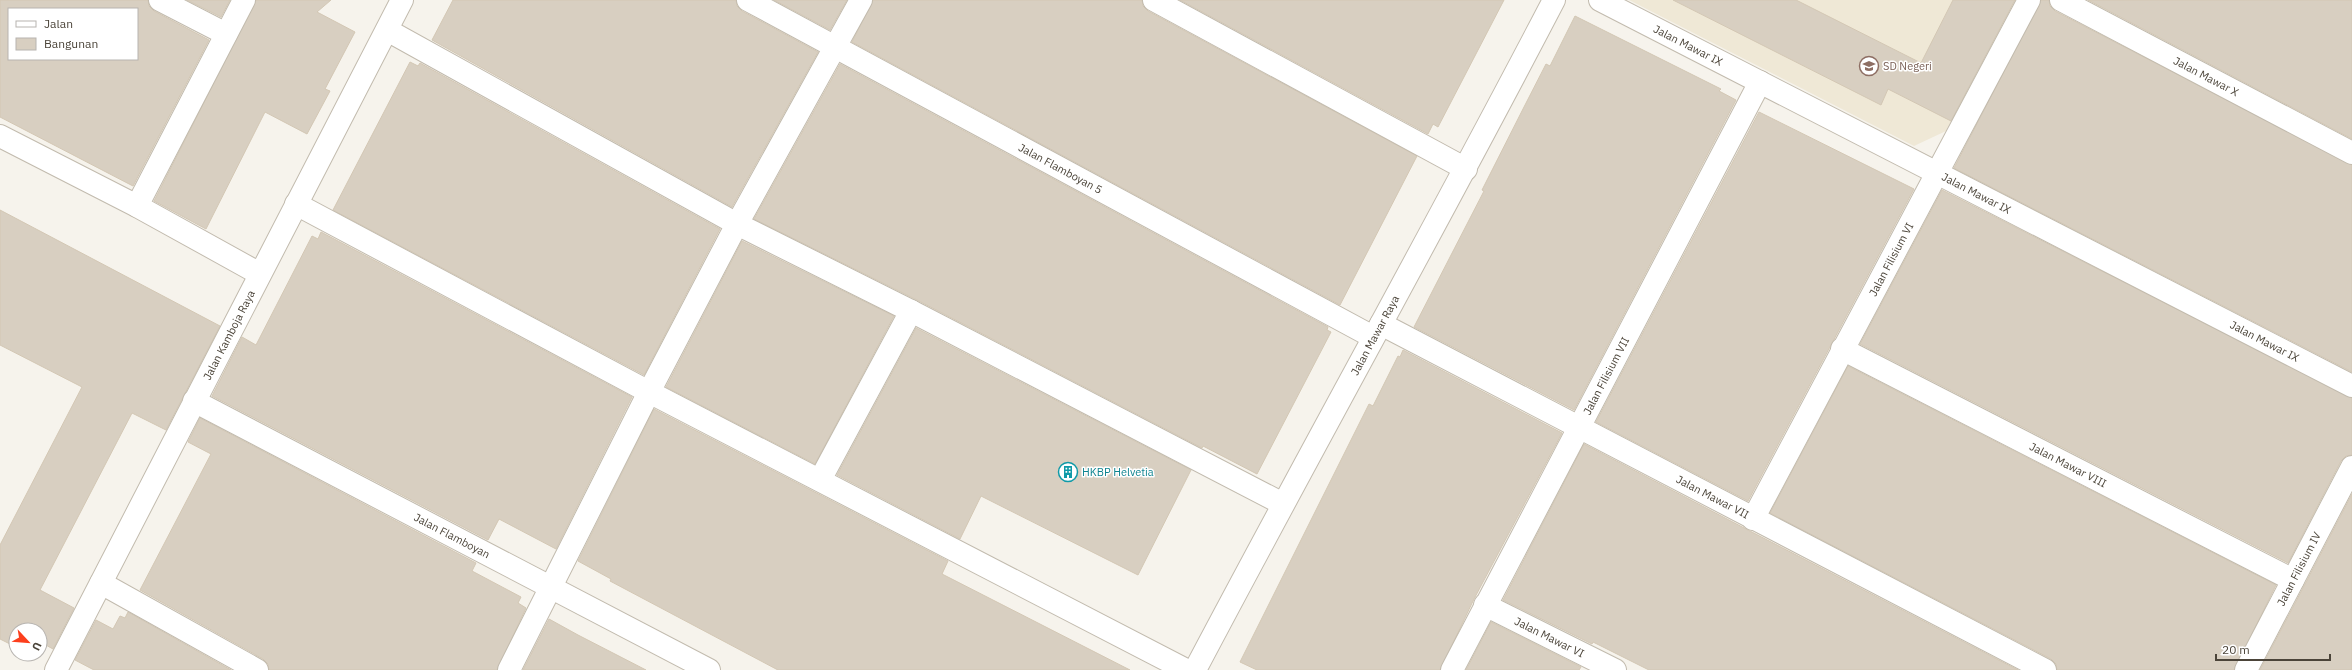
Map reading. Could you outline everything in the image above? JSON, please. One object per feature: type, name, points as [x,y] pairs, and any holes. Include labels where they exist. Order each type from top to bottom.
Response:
[{"type":"street","points":[[160,0],[226,34]]},
{"type":"street","points":[[137,206],[244,0]]},
{"type":"street","name":"Jalan Kamboja Raya","points":[[56,670],[402,0]]},
{"type":"street","name":"Jalan Flamboyan 5","points":[[748,0],[834,47],[1377,331]]},
{"type":"street","points":[[509,670],[649,392],[737,224],[860,0]]},
{"type":"street","points":[[1154,0],[1466,169]]},
{"type":"street","name":"Jalan Mawar Raya","points":[[1195,670],[1283,504],[1466,169],[1554,0]]},
{"type":"street","name":"Jalan Mawar IX","points":[[1600,0],[2352,386]]},
{"type":"street","name":"Jalan Filisium VI","points":[[1753,519],[1842,349],[2029,0]]},
{"type":"street","name":"Jalan Mawar X","points":[[2061,0],[2352,153]]},
{"type":"street","points":[[387,30],[737,224],[912,311],[1283,504]]},
{"type":"street","name":"Jalan Filisium VII","points":[[1452,670],[1760,82]]},
{"type":"street","points":[[0,136],[137,206],[260,274]]},
{"type":"street","points":[[296,204],[649,392],[1186,670]]},
{"type":"street","points":[[820,480],[912,311]]},
{"type":"street","name":"Jalan Mawar VII","points":[[1377,331],[1578,427],[1753,519],[2022,665],[2044,670]]},
{"type":"street","name":"Jalan Mawar VIII","points":[[1842,349],[2293,580]]},
{"type":"street","name":"Jalan Flamboyan","points":[[194,401],[551,589],[709,670]]},
{"type":"street","name":"Jalan Filisium IV","points":[[2246,670],[2352,468]]},
{"type":"street","points":[[101,584],[257,670]]},
{"type":"street","name":"Jalan Mawar VI","points":[[1485,605],[1615,670]]},
{"type":"shaded area","name":"SD Negeri","points":[[1629,0],[2014,0],[1946,131],[1914,146]]},
{"type":"building","points":[[0,0],[148,0],[149,6],[154,11],[209,40],[133,186],[0,117]]},
{"type":"building","points":[[187,0],[230,0],[221,17]]},
{"type":"building","points":[[256,0],[331,0],[317,12],[355,32],[325,89],[330,91],[307,134],[265,112],[206,229],[154,201]]},
{"type":"building","points":[[453,0],[736,0],[737,6],[742,11],[818,52],[732,207],[432,40]]},
{"type":"building","points":[[774,0],[847,0],[830,30]]},
{"type":"building","points":[[873,0],[1142,0],[1143,6],[1148,11],[1417,156],[1340,305],[852,42]]},
{"type":"building","points":[[1180,0],[1504,0],[1438,127],[1433,124],[1428,134]]},
{"type":"building","points":[[1673,0],[1796,0],[1921,63],[1953,0],[2015,0],[1951,121],[1888,89],[1881,105]]},
{"type":"building","points":[[2041,0],[2049,0],[2050,6],[2055,11],[2352,165],[2352,372],[1954,168]]},
{"type":"building","points":[[2088,0],[2352,0],[2352,139]]},
{"type":"building","points":[[1575,16],[1721,89],[1719,91],[1736,100],[1574,410],[1414,327],[1484,191],[1482,190],[1546,64],[1550,66]]},
{"type":"building","points":[[410,62],[418,66],[420,63],[720,229],[644,375],[333,210]]},
{"type":"building","points":[[840,64],[1328,327],[1327,330],[1331,332],[1257,474],[1203,446],[1202,448],[917,300],[754,219]]},
{"type":"building","points":[[1759,112],[1914,189],[1748,501],[1596,422]]},
{"type":"building","points":[[1942,190],[2352,398],[2352,455],[2346,456],[2341,461],[2288,563],[1860,344]]},
{"type":"building","points":[[0,210],[220,326],[166,430],[132,413],[40,590],[74,608],[53,649],[48,646],[48,622],[8,622],[8,643],[0,639],[0,545],[82,387],[0,345]]},
{"type":"building","points":[[321,232],[632,397],[556,549],[499,519],[488,540],[212,396],[242,337],[256,345],[312,236],[318,239]]},
{"type":"building","points":[[742,241],[894,316],[815,464],[666,387]]},
{"type":"building","points":[[916,328],[1191,470],[1138,575],[981,496],[960,539],[837,475]]},
{"type":"building","points":[[1403,350],[1562,433],[1474,599],[1440,670],[1257,670],[1240,662],[1369,404],[1373,406],[1398,356],[1400,357]]},
{"type":"building","points":[[1848,366],[2276,585],[2234,670],[2057,670],[2056,664],[2051,659],[1770,513]]},
{"type":"building","points":[[654,409],[948,561],[942,574],[1130,670],[778,670],[610,581],[611,579],[578,561]]},
{"type":"building","points":[[200,418],[476,563],[472,571],[521,597],[518,603],[526,608],[497,670],[269,670],[268,664],[263,659],[140,590],[211,454],[188,442]]},
{"type":"building","points":[[1584,444],[2018,670],[1649,670],[1503,600]]},
{"type":"building","points":[[2352,494],[2352,670],[2260,670],[2304,586]]},
{"type":"building","points":[[128,612],[231,670],[94,670],[75,660],[96,620],[113,629],[120,616],[125,618]]},
{"type":"building","points":[[549,619],[578,635],[646,670],[523,670]]},
{"type":"building","points":[[1491,622],[1581,667],[1579,670],[1466,670]]},
{"type":"place","name":"SD Negeri","points":[[1869,66]]},
{"type":"place","name":"HKBP Helvetia","points":[[1068,472]]}]
